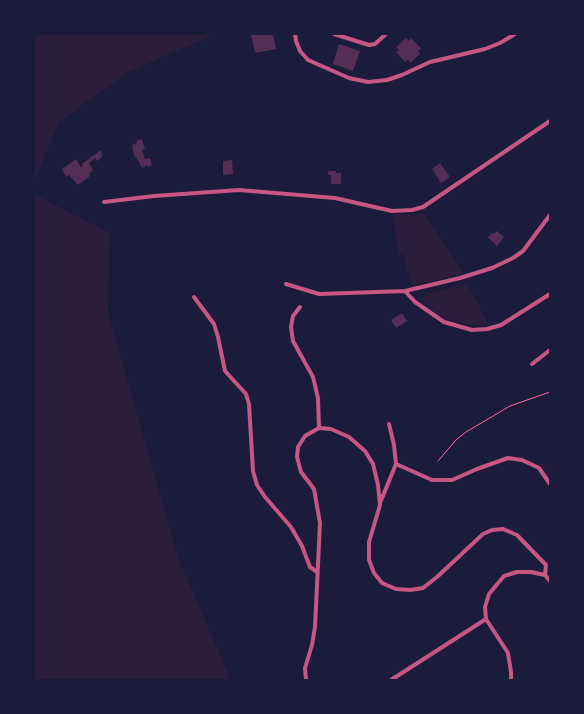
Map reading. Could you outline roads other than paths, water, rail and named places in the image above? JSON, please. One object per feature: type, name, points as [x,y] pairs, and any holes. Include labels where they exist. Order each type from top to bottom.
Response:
[{"type":"street","points":[[295,34],[300,51],[308,60],[362,82],[387,80],[430,62],[490,48],[515,34]]},
{"type":"street","points":[[334,34],[369,45],[375,44],[386,34]]},
{"type":"street","points":[[104,202],[154,196],[239,190],[335,198],[392,211],[412,210],[423,207],[550,121]]},
{"type":"street","points":[[286,284],[320,294],[405,291],[460,278],[492,268],[513,258],[523,251],[550,216]]},
{"type":"street","points":[[405,291],[415,302],[444,322],[472,330],[487,329],[501,325],[550,294]]},
{"type":"street","points":[[194,297],[214,324],[222,362],[226,371],[246,394],[249,404],[253,471],[258,485],[265,497],[291,527],[302,546],[310,567],[317,572]]},
{"type":"street","points":[[300,308],[292,316],[293,341],[314,377],[318,398],[319,428]]},
{"type":"street","points":[[532,364],[550,350]]},
{"type":"street","points":[[389,424],[396,464],[380,505],[369,542],[369,560],[374,573],[382,584],[396,590],[423,588],[483,534],[492,530],[503,529],[516,535],[546,565],[545,575]]},
{"type":"street","points":[[306,680],[305,668],[315,627],[320,523],[314,489],[301,472],[297,457],[298,447],[305,436],[319,428],[331,429],[349,437],[365,451],[373,464],[380,505]]},
{"type":"street","points":[[396,464],[432,480],[452,480],[508,458],[522,460],[539,468],[550,484]]},
{"type":"street","points":[[511,680],[508,653],[486,619],[485,607],[489,594],[504,576],[517,572],[545,575],[550,581]]},
{"type":"street","points":[[391,680],[486,619]]}]
